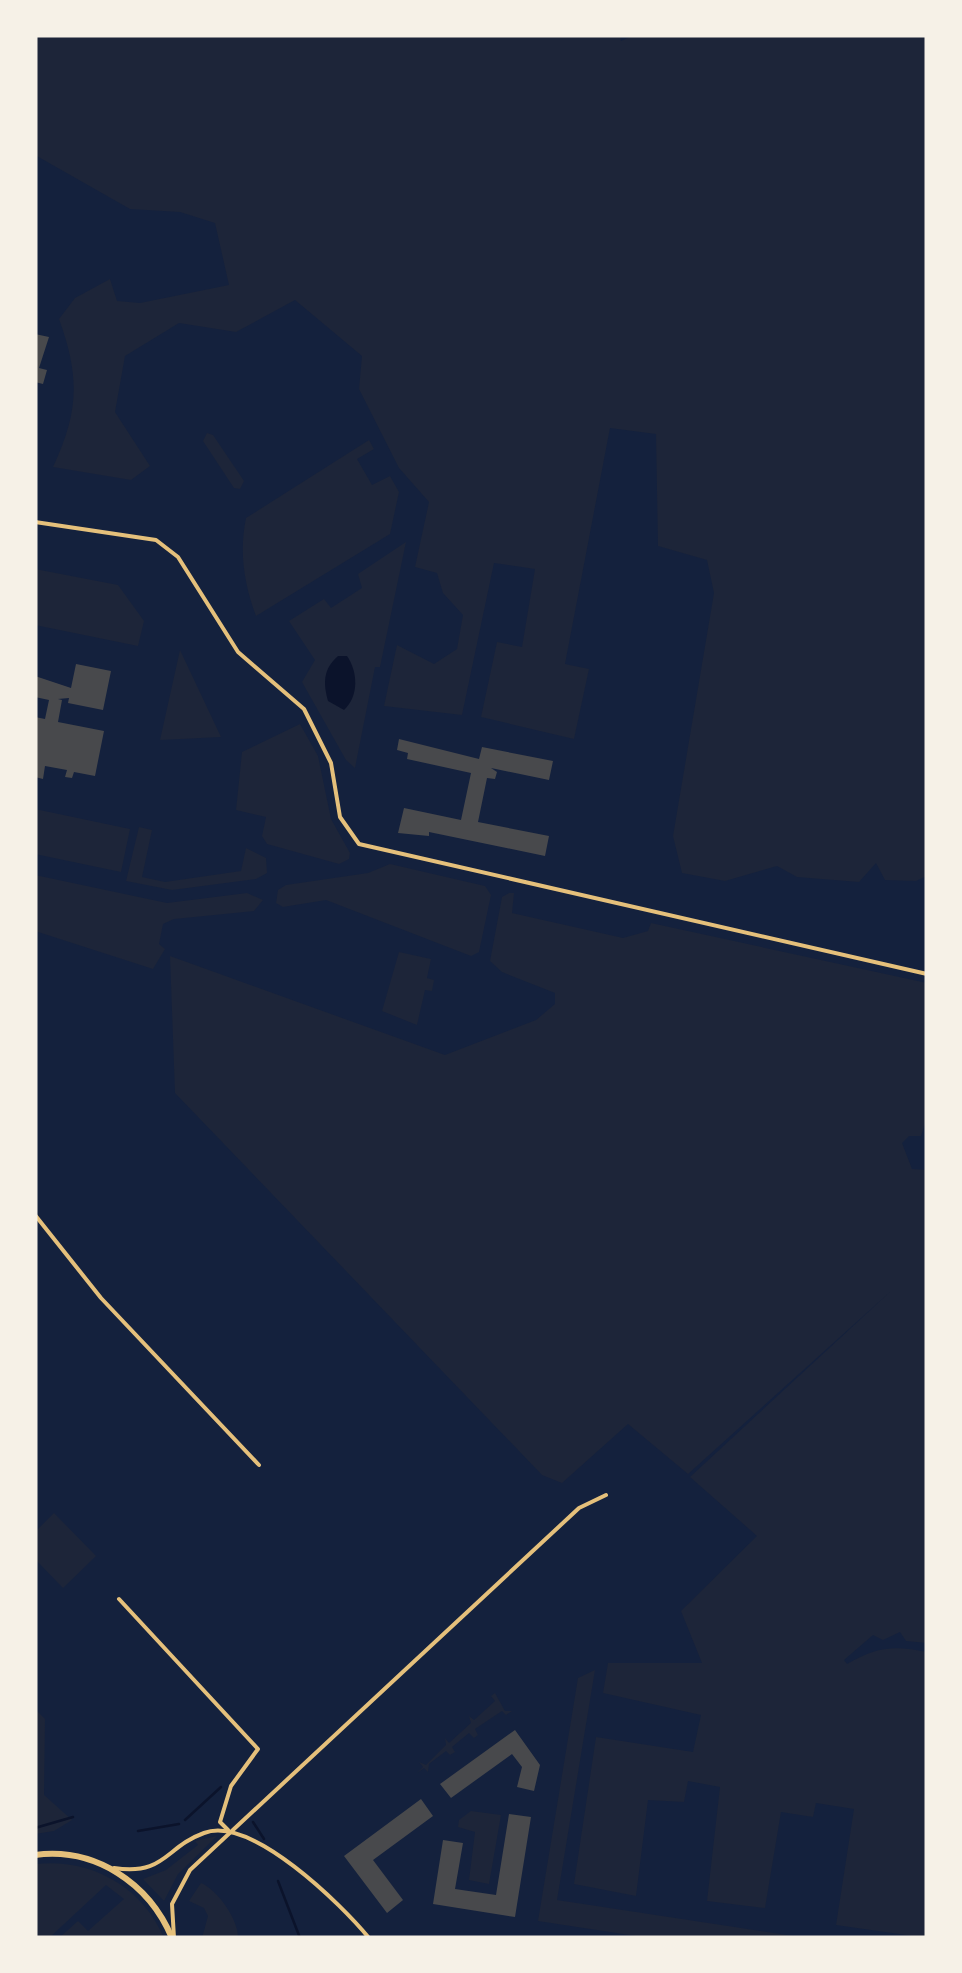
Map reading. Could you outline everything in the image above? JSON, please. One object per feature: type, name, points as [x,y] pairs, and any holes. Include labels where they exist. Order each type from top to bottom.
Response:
[{"type":"main road","points":[[35,1856],[77,1856],[109,1868],[147,1896],[173,1938]]},
{"type":"street","points":[[35,522],[156,540],[178,556],[238,652],[304,709],[331,763],[340,817],[348,832],[365,846],[927,974]]},
{"type":"street","points":[[35,1216],[101,1298],[260,1465]]},
{"type":"street","points":[[173,1938],[171,1915],[178,1887],[190,1870],[579,1508],[606,1495]]},
{"type":"street","points":[[119,1599],[258,1750],[231,1786],[220,1815],[222,1826],[305,1872],[369,1938]]},
{"type":"street","points":[[109,1868],[148,1869],[203,1833],[232,1833]]},
{"type":"shaded area","points":[[35,35],[620,35],[621,41],[634,35],[927,35],[927,876],[916,881],[885,880],[876,863],[859,882],[797,877],[777,866],[725,881],[682,873],[673,836],[714,593],[707,560],[658,546],[656,434],[610,428],[565,664],[589,669],[574,739],[481,717],[497,642],[522,647],[535,569],[494,563],[462,715],[384,706],[397,645],[434,664],[457,649],[463,615],[443,593],[437,573],[415,567],[429,502],[399,468],[359,389],[362,356],[295,300],[236,332],[179,323],[125,356],[115,412],[150,466],[131,480],[53,467],[68,428],[74,394],[71,359],[59,319],[75,298],[110,279],[117,301],[140,303],[229,285],[215,223],[180,212],[130,209],[35,155]]},
{"type":"shaded area","points":[[207,433],[213,435],[244,481],[240,489],[234,488],[203,441]]},
{"type":"shaded area","points":[[369,440],[374,449],[357,459],[372,485],[390,476],[399,492],[390,534],[256,616],[244,568],[246,518]]},
{"type":"shaded area","points":[[406,542],[355,768],[346,760],[302,682],[315,660],[289,621],[324,599],[331,608],[362,588],[358,574]]},
{"type":"shaded area","points":[[35,569],[118,585],[144,621],[138,646],[35,625]]},
{"type":"shaded area","points":[[180,650],[221,737],[160,740]]},
{"type":"shaded area","points":[[338,656],[347,656],[355,676],[352,698],[344,710],[328,701],[325,688],[327,671]]},
{"type":"shaded area","points":[[300,724],[318,756],[331,819],[350,853],[349,859],[339,864],[267,844],[262,836],[266,817],[236,810],[242,752]]},
{"type":"shaded area","points":[[35,809],[130,829],[121,872],[35,854]]},
{"type":"shaded area","points":[[139,827],[152,830],[142,877],[165,882],[241,871],[246,848],[266,858],[267,873],[256,879],[172,890],[126,881]]},
{"type":"shaded area","points":[[390,864],[485,886],[491,895],[479,952],[471,956],[326,900],[283,907],[276,903],[278,890],[286,885],[368,873]]},
{"type":"shaded area","points":[[35,875],[167,903],[247,893],[263,900],[254,911],[174,919],[163,924],[159,944],[165,949],[153,969],[35,931]]},
{"type":"shaded area","points":[[514,893],[512,913],[623,938],[648,931],[651,923],[927,983],[927,1117],[921,1136],[909,1136],[902,1143],[912,1169],[927,1170],[927,1643],[906,1641],[900,1632],[883,1640],[873,1635],[844,1660],[847,1664],[886,1649],[927,1652],[927,1938],[836,1925],[854,1809],[816,1803],[813,1817],[781,1812],[765,1908],[707,1901],[720,1787],[688,1781],[684,1802],[648,1800],[636,1896],[574,1884],[596,1737],[693,1752],[701,1715],[603,1693],[608,1663],[702,1663],[681,1611],[757,1536],[690,1477],[891,1291],[688,1474],[628,1424],[562,1483],[542,1475],[175,1093],[170,956],[445,1055],[536,1020],[555,1004],[555,993],[502,972],[490,961],[502,897]]},
{"type":"shaded area","points":[[399,952],[431,959],[427,978],[434,980],[432,991],[425,990],[417,1025],[382,1011]]},
{"type":"shaded area","points":[[54,1513],[96,1556],[63,1588],[35,1559],[35,1532]]},
{"type":"shaded area","points":[[595,1670],[557,1900],[807,1938],[649,1938],[538,1921],[578,1678]]},
{"type":"shaded area","points":[[495,1693],[505,1711],[512,1711],[506,1715],[502,1711],[475,1729],[478,1735],[474,1738],[469,1733],[452,1747],[455,1752],[450,1755],[446,1751],[429,1764],[428,1772],[424,1768],[417,1773],[423,1767],[419,1762],[426,1765],[446,1745],[445,1738],[449,1743],[471,1723],[469,1716],[474,1720],[495,1701],[491,1696]]},
{"type":"shaded area","points":[[35,1709],[45,1719],[44,1795],[72,1820],[54,1831],[35,1834]]},
{"type":"shaded area","points":[[471,1811],[501,1815],[489,1884],[469,1880],[475,1832],[458,1827],[459,1820]]},
{"type":"shaded area","points":[[217,1836],[178,1874],[164,1901],[143,1879],[166,1870],[198,1845],[195,1841]]},
{"type":"shaded area","points":[[35,1864],[76,1866],[112,1879],[142,1904],[164,1938],[59,1938],[78,1921],[88,1931],[124,1899],[106,1885],[49,1938],[35,1938]]},
{"type":"shaded area","points":[[201,1883],[226,1907],[238,1938],[202,1938],[208,1916],[204,1908],[189,1901]]},
{"type":"building","points":[[35,334],[49,337],[39,368],[47,370],[43,384],[35,382]]},
{"type":"building","points":[[76,664],[111,671],[103,710],[68,703],[69,698],[58,699],[62,700],[58,722],[104,731],[95,776],[74,772],[72,778],[65,777],[67,770],[45,766],[43,779],[35,777],[35,717],[45,719],[49,700],[35,697],[35,676],[71,688]]},
{"type":"building","points":[[399,739],[479,759],[482,747],[553,761],[549,780],[491,768],[497,772],[495,779],[487,778],[478,822],[549,836],[545,856],[429,832],[429,836],[398,833],[404,808],[461,820],[471,773],[407,759],[408,753],[397,750]]},
{"type":"building","points":[[515,1730],[540,1765],[534,1791],[517,1787],[522,1767],[512,1754],[451,1798],[440,1784]]},
{"type":"building","points":[[421,1799],[433,1816],[373,1860],[403,1900],[387,1913],[344,1856]]},
{"type":"building","points":[[509,1814],[531,1817],[515,1917],[433,1904],[443,1840],[463,1843],[455,1889],[496,1895]]},
{"type":"waterway","points":[[185,1820],[221,1787]]},
{"type":"waterway","points":[[35,1828],[73,1817]]},
{"type":"waterway","points":[[253,1822],[264,1839]]},
{"type":"waterway","points":[[138,1831],[179,1824]]},
{"type":"waterway","points":[[278,1881],[300,1938]]}]
